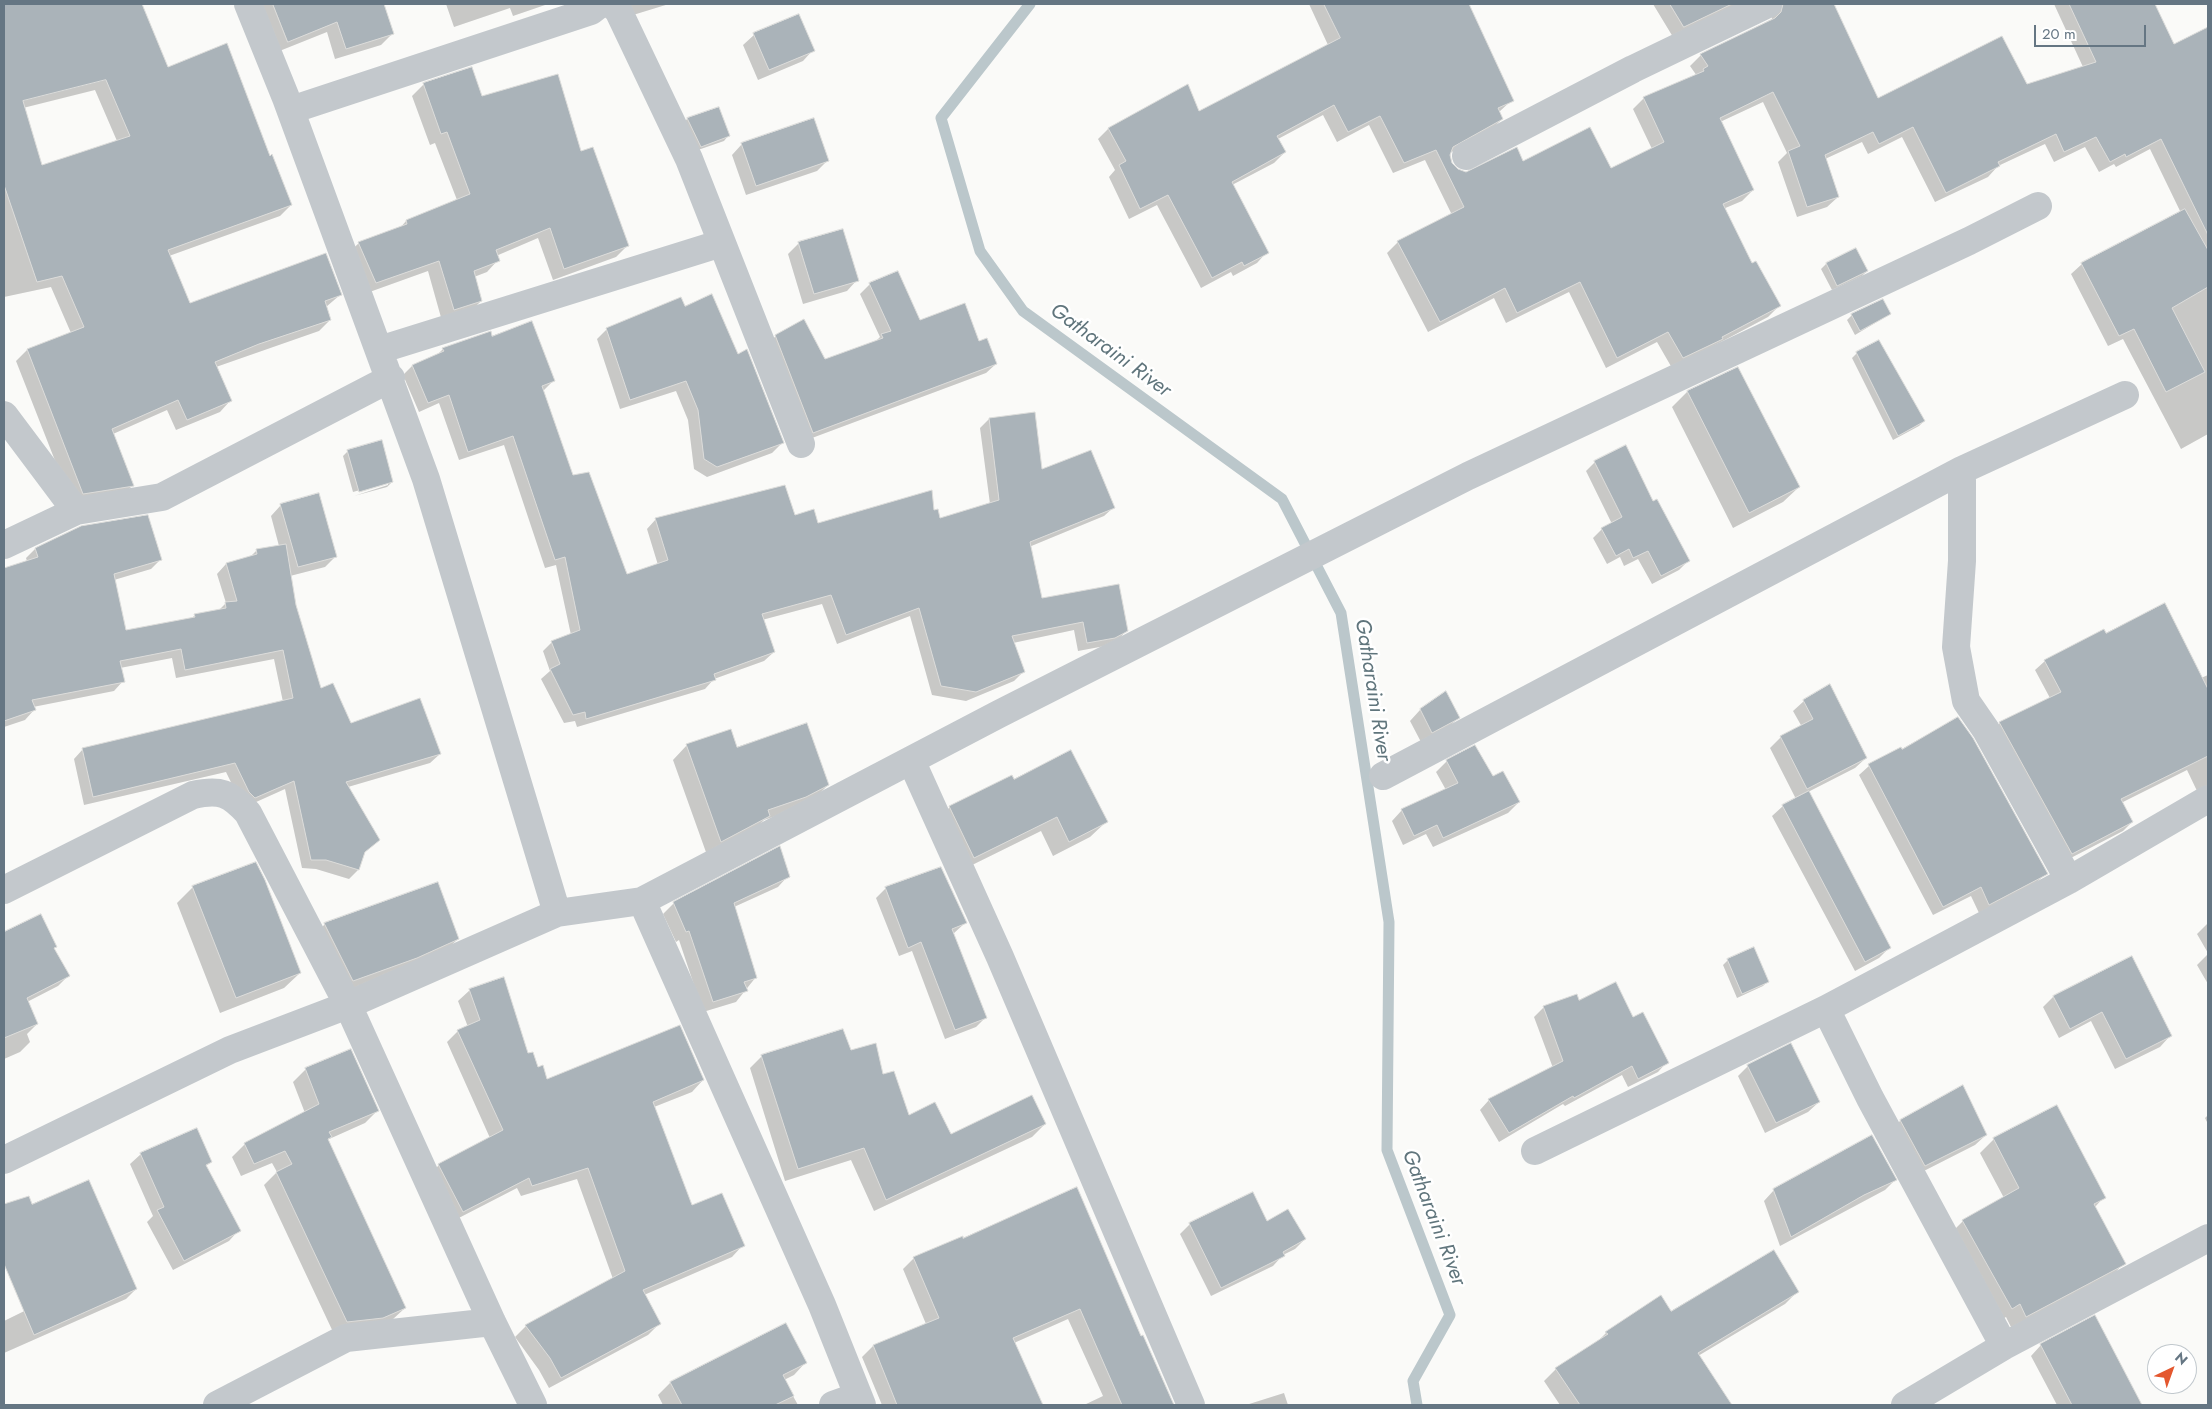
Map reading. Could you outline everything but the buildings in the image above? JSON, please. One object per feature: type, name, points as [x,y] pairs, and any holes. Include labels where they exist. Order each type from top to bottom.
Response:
[{"type":"street","points":[[248,4],[291,110],[391,378],[426,479],[557,913]]},
{"type":"street","points":[[291,110],[591,12],[600,4]]},
{"type":"street","points":[[611,4],[618,10],[689,159],[801,444]]},
{"type":"street","points":[[1466,156],[1633,69],[1768,4]]},
{"type":"street","points":[[4,1160],[230,1050],[348,1004],[557,913],[642,902],[912,760],[1468,476],[1969,241],[2038,206]]},
{"type":"street","points":[[379,350],[722,243]]},
{"type":"street","points":[[4,545],[76,511],[162,497],[391,378]]},
{"type":"street","points":[[1383,776],[1962,470],[2125,395]]},
{"type":"street","points":[[4,415],[76,511]]},
{"type":"street","points":[[1962,470],[1962,561],[1956,647],[1966,701],[1986,730],[2069,880]]},
{"type":"street","points":[[912,760],[1000,957],[1191,1405]]},
{"type":"street","points":[[4,890],[194,795],[209,791],[224,793],[237,801],[248,813],[348,1004],[492,1322],[533,1405]]},
{"type":"street","points":[[1535,1151],[1826,1009],[2069,880],[2208,799]]},
{"type":"street","points":[[642,902],[822,1305],[851,1402]]},
{"type":"street","points":[[1826,1009],[1870,1098],[2004,1346]]},
{"type":"street","points":[[1905,1405],[2004,1346],[2208,1238]]},
{"type":"street","points":[[217,1405],[346,1338],[492,1322]]},
{"type":"waterway","name":"Gatharaini River","points":[[1030,4],[941,118],[980,251],[1023,311],[1282,499],[1341,613],[1389,922],[1387,1150],[1450,1315],[1413,1381],[1417,1405]]}]
